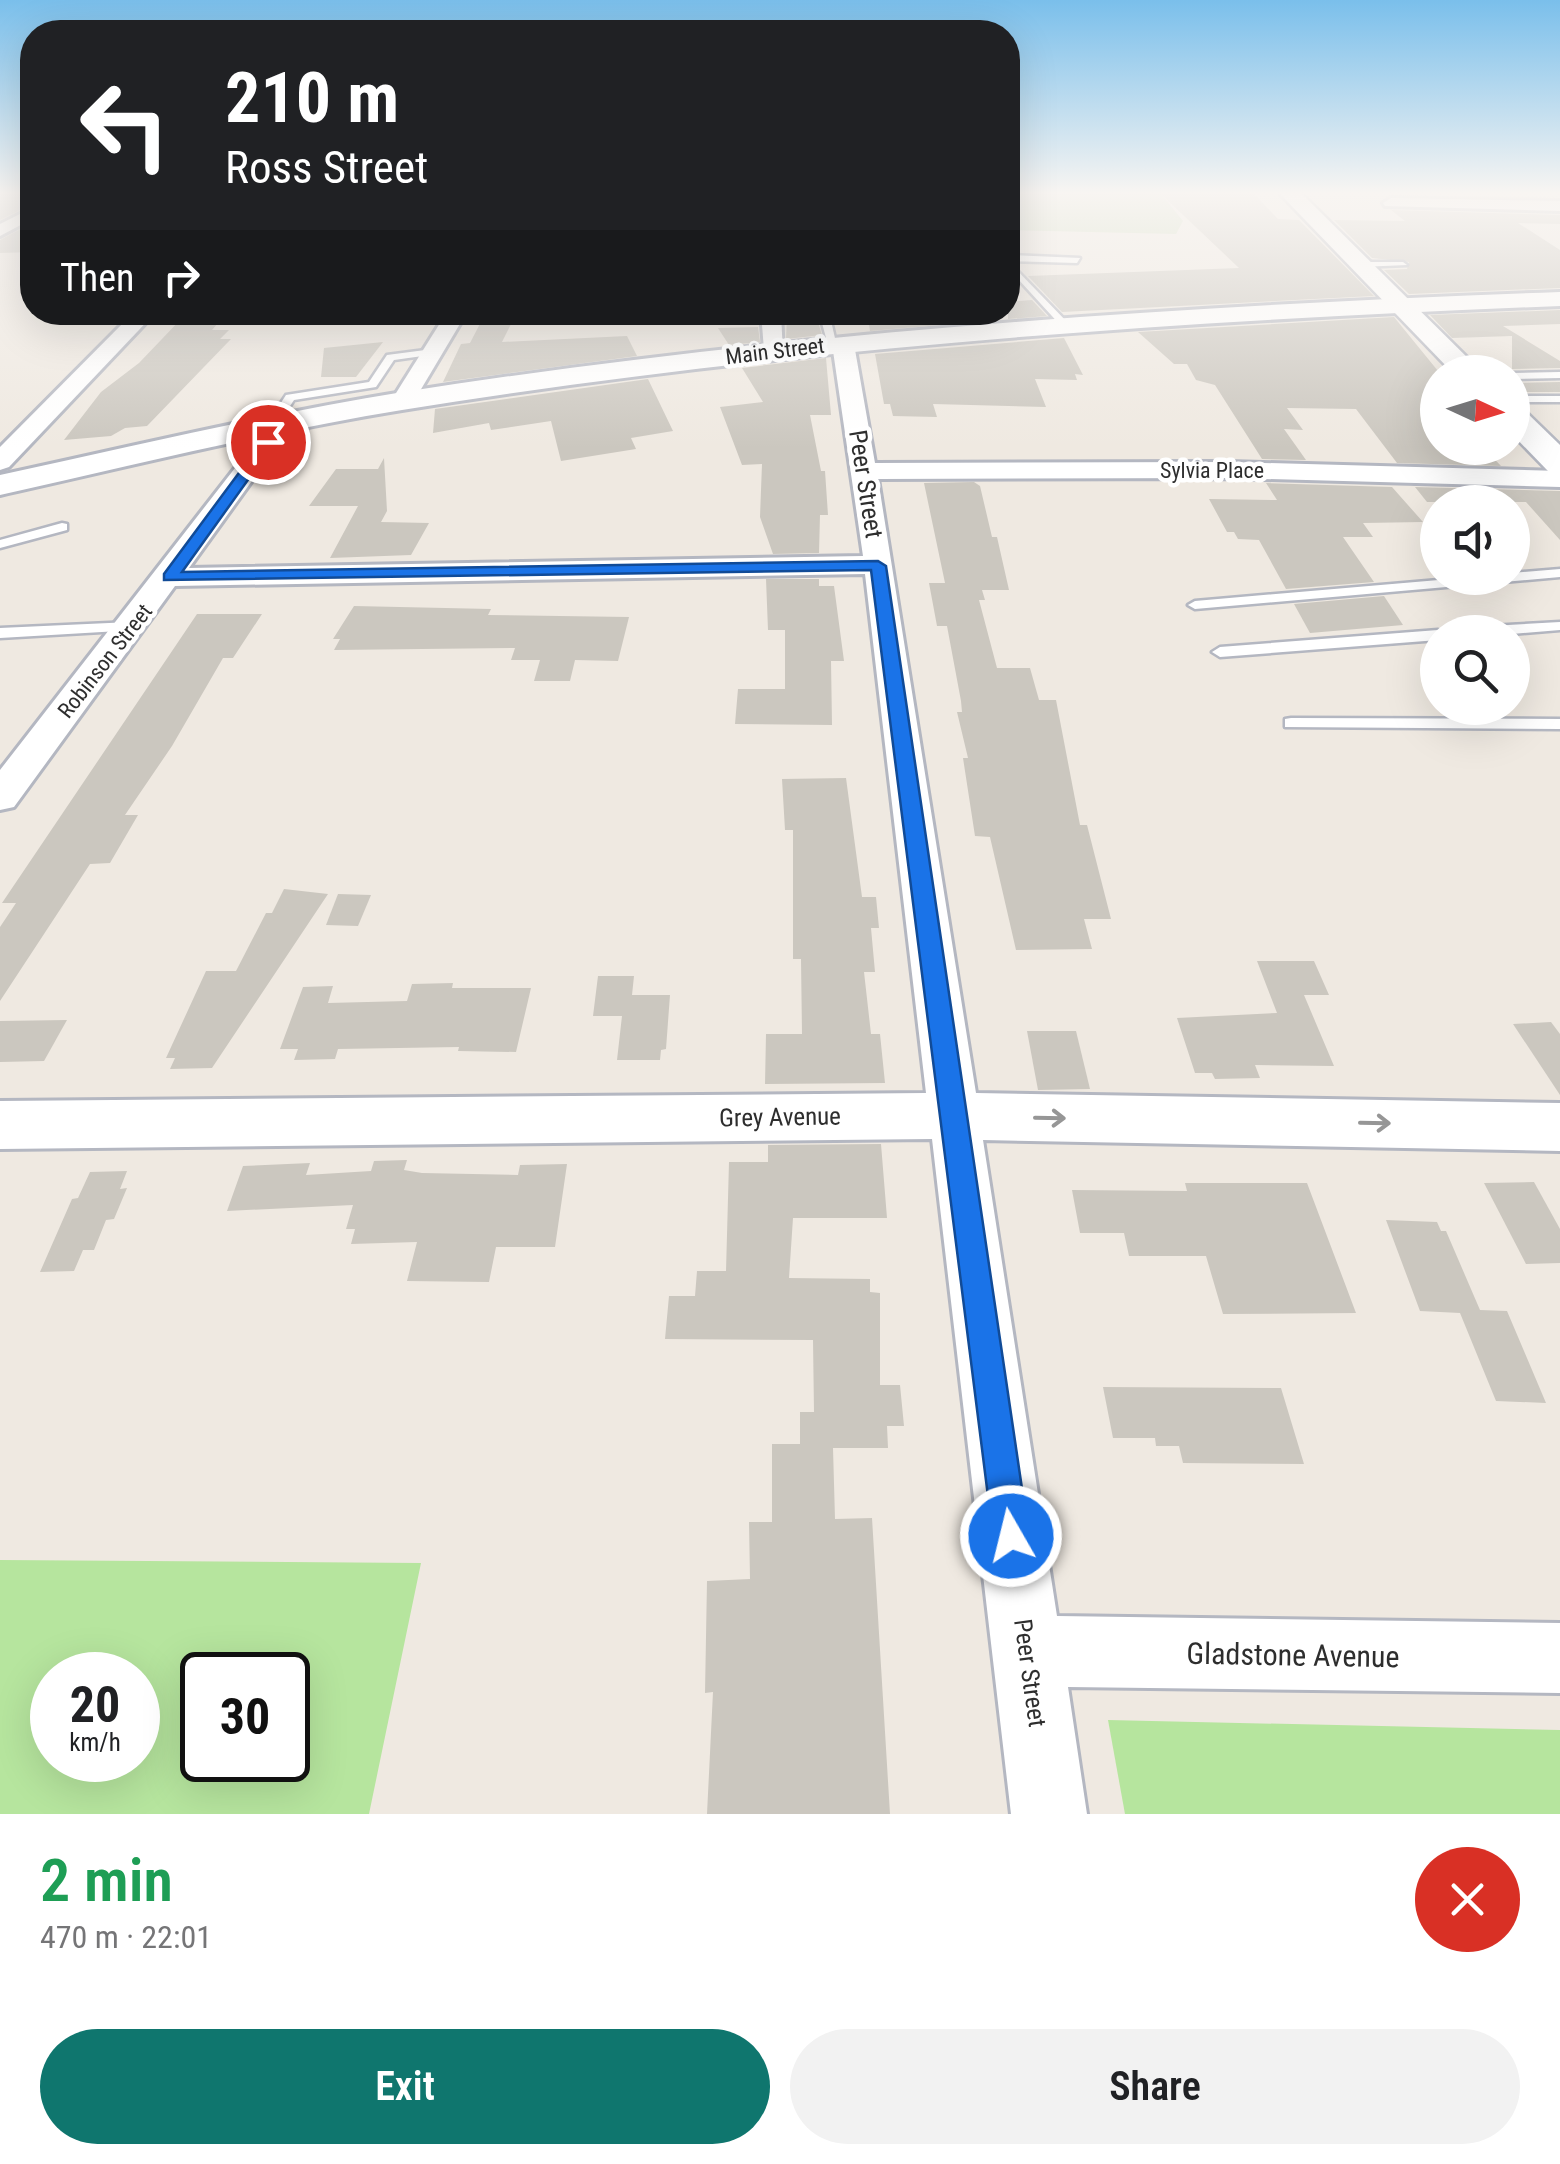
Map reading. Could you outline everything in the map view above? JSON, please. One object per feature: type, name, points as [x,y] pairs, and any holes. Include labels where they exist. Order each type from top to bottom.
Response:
[{"type":"main road","points":[[1375,279],[1451,355]]},
{"type":"main road","points":[[1530,431],[1554,451]]},
{"type":"street","name":"Main Street","points":[[0,486],[273,424],[403,401],[775,350],[1065,325],[1400,304],[1560,299]]},
{"type":"street","points":[[0,462],[133,325]]},
{"type":"street","points":[[403,401],[450,325]]},
{"type":"street","points":[[772,325],[775,350]]},
{"type":"street","name":"Peer Street","points":[[838,344],[864,470],[878,566],[1049,1814]]},
{"type":"street","name":"Robinson Street","points":[[0,797],[170,577],[268,442],[273,424]]},
{"type":"street","name":"Sylvia Place","points":[[864,470],[1229,470],[1560,479]]},
{"type":"street","points":[[170,577],[878,566]]},
{"type":"street","name":"Grey Avenue","points":[[0,1125],[953,1116],[1560,1127]]},
{"type":"street","name":"Gladstone Avenue","points":[[1027,1651],[1560,1658]]},
{"type":"lane","points":[[1022,279],[1065,325]]},
{"type":"lane","points":[[1020,288],[1030,288]]},
{"type":"lane","points":[[830,325],[838,344]]},
{"type":"lane","points":[[273,424],[290,396],[372,386],[390,357],[434,352]]},
{"type":"lane","points":[[1530,376],[1560,375]]},
{"type":"lane","points":[[1530,399],[1560,398]]},
{"type":"lane","points":[[0,544],[62,528]]},
{"type":"lane","points":[[1530,575],[1560,572]]},
{"type":"lane","points":[[1194,606],[1420,585]]},
{"type":"lane","points":[[1530,628],[1560,626]]},
{"type":"lane","points":[[0,634],[131,627]]},
{"type":"lane","points":[[1220,652],[1420,636]]},
{"type":"lane","points":[[1291,723],[1560,724]]},
{"type":"green space","points":[[0,1560],[421,1563],[369,1814],[0,1814]]},
{"type":"green space","points":[[1108,1720],[1560,1730],[1560,1814],[1125,1814]]},
{"type":"building","points":[[1031,279],[1357,279],[1374,296],[1062,312]]},
{"type":"building","points":[[1393,279],[1560,279],[1560,288],[1409,294]]},
{"type":"building","points":[[1032,300],[1047,316],[1020,318],[1020,301]]},
{"type":"building","points":[[1560,310],[1560,324],[1503,326],[1560,361],[1560,368],[1530,369],[1530,355],[1512,355],[1512,336],[1452,338],[1430,315]]},
{"type":"building","points":[[1394,317],[1425,355],[1420,355],[1420,464],[1397,463],[1356,409],[1287,408],[1303,430],[1284,429],[1306,460],[1262,459],[1215,385],[1196,380],[1187,364],[1174,364],[1138,332]]},
{"type":"building","points":[[175,325],[216,325],[212,330],[229,330],[220,339],[231,339],[147,426],[125,428],[111,436],[64,440],[101,392],[139,363]]},
{"type":"building","points":[[479,325],[510,325],[502,342],[627,336],[637,356],[443,382],[461,344],[470,343]]},
{"type":"building","points":[[787,325],[819,325],[822,335],[786,339]]},
{"type":"building","points":[[869,325],[940,325],[870,331]]},
{"type":"building","points":[[758,327],[760,342],[729,345],[718,328]]},
{"type":"building","points":[[1064,338],[1083,375],[1075,374],[1077,380],[1035,379],[1046,407],[933,404],[937,417],[893,416],[890,404],[884,404],[875,354]]},
{"type":"building","points":[[383,342],[356,377],[321,377],[324,348]]},
{"type":"building","points":[[826,358],[831,415],[810,415],[821,471],[825,471],[828,515],[820,515],[819,553],[773,554],[760,517],[762,464],[742,465],[720,407],[763,402],[742,368]]},
{"type":"building","points":[[648,379],[673,431],[631,438],[636,449],[561,461],[551,421],[491,430],[489,423],[433,433],[435,409]]},
{"type":"building","points":[[1560,382],[1560,392],[1530,392],[1530,383]]},
{"type":"building","points":[[384,458],[387,511],[381,522],[429,523],[411,555],[330,558],[358,506],[309,506],[336,469],[378,469]]},
{"type":"building","points":[[974,482],[980,486],[992,537],[997,537],[1009,590],[982,590],[985,600],[979,600],[997,668],[1030,668],[1039,700],[1056,700],[1080,825],[1087,825],[1111,919],[1084,919],[1092,949],[1016,950],[990,837],[975,836],[963,758],[968,758],[957,712],[962,712],[961,701],[947,626],[937,626],[929,583],[945,583],[924,483]]},
{"type":"building","points":[[1266,483],[1392,487],[1420,522],[1363,523],[1373,537],[1343,537],[1374,582],[1286,589],[1259,540],[1238,539],[1234,532],[1227,532],[1209,499],[1277,500]]},
{"type":"building","points":[[1530,490],[1560,491],[1560,540],[1530,506]]},
{"type":"building","points":[[766,579],[819,579],[819,586],[834,586],[844,661],[831,661],[832,725],[735,724],[738,689],[785,689],[785,630],[768,630]]},
{"type":"building","points":[[1384,596],[1403,625],[1310,633],[1294,604]]},
{"type":"building","points":[[354,606],[491,609],[488,615],[629,617],[618,661],[575,660],[570,681],[534,681],[540,660],[511,660],[515,648],[334,650],[340,639],[333,639]]},
{"type":"building","points":[[197,614],[262,614],[233,658],[223,658],[172,746],[125,815],[138,815],[110,863],[90,864],[0,1001],[0,927],[16,903],[2,903]]},
{"type":"building","points":[[846,778],[862,897],[876,897],[879,928],[871,928],[875,972],[864,972],[871,1034],[880,1034],[885,1083],[765,1084],[766,1034],[802,1034],[801,959],[793,959],[793,830],[785,830],[782,779]]},
{"type":"building","points":[[284,889],[328,894],[212,1068],[170,1069],[175,1058],[166,1058],[206,971],[236,971],[266,913],[272,913]]},
{"type":"building","points":[[338,894],[371,895],[358,926],[326,925]]},
{"type":"building","points":[[1257,961],[1314,961],[1329,995],[1304,995],[1334,1066],[1255,1065],[1260,1078],[1215,1079],[1212,1073],[1195,1073],[1177,1018],[1277,1013]]},
{"type":"building","points":[[598,976],[634,976],[632,995],[670,995],[666,1049],[661,1050],[660,1060],[617,1060],[622,1016],[593,1016]]},
{"type":"building","points":[[453,983],[452,988],[531,988],[516,1052],[458,1051],[459,1047],[338,1049],[335,1059],[294,1060],[298,1049],[280,1049],[303,987],[333,986],[328,1003],[407,1001],[412,984]]},
{"type":"building","points":[[67,1020],[44,1061],[0,1062],[0,1021]]},
{"type":"building","points":[[1551,1022],[1560,1034],[1560,1095],[1513,1024]]},
{"type":"building","points":[[1027,1031],[1076,1031],[1090,1089],[1038,1090]]},
{"type":"building","points":[[881,1144],[887,1218],[793,1218],[789,1278],[870,1279],[870,1292],[880,1293],[880,1385],[900,1385],[904,1426],[887,1426],[888,1448],[833,1448],[835,1519],[872,1518],[890,1814],[707,1814],[713,1692],[705,1693],[707,1581],[750,1579],[749,1522],[772,1522],[772,1444],[800,1444],[800,1412],[814,1412],[813,1340],[665,1339],[669,1296],[695,1296],[697,1271],[726,1271],[729,1162],[768,1162],[768,1145]]},
{"type":"building","points":[[407,1160],[404,1170],[422,1173],[518,1175],[520,1165],[567,1164],[555,1247],[496,1247],[489,1282],[407,1281],[417,1242],[351,1244],[355,1229],[346,1229],[353,1205],[227,1211],[243,1166],[310,1163],[306,1175],[371,1171],[374,1161]]},
{"type":"building","points":[[127,1171],[120,1189],[127,1188],[114,1219],[106,1220],[94,1250],[83,1250],[74,1271],[40,1272],[72,1199],[78,1198],[90,1172]]},
{"type":"building","points":[[1534,1182],[1560,1229],[1560,1263],[1526,1264],[1484,1183]]},
{"type":"building","points":[[1185,1183],[1307,1183],[1356,1313],[1223,1314],[1206,1256],[1129,1256],[1124,1233],[1080,1233],[1072,1190],[1187,1191]]},
{"type":"building","points":[[1386,1220],[1437,1222],[1441,1231],[1446,1231],[1480,1310],[1507,1311],[1546,1403],[1496,1401],[1460,1313],[1420,1311]]},
{"type":"building","points":[[1103,1387],[1281,1388],[1304,1464],[1183,1463],[1179,1446],[1156,1446],[1155,1438],[1113,1438]]},
{"type":"route","points":[[268,442],[170,577],[878,566],[1011,1536]]}]
